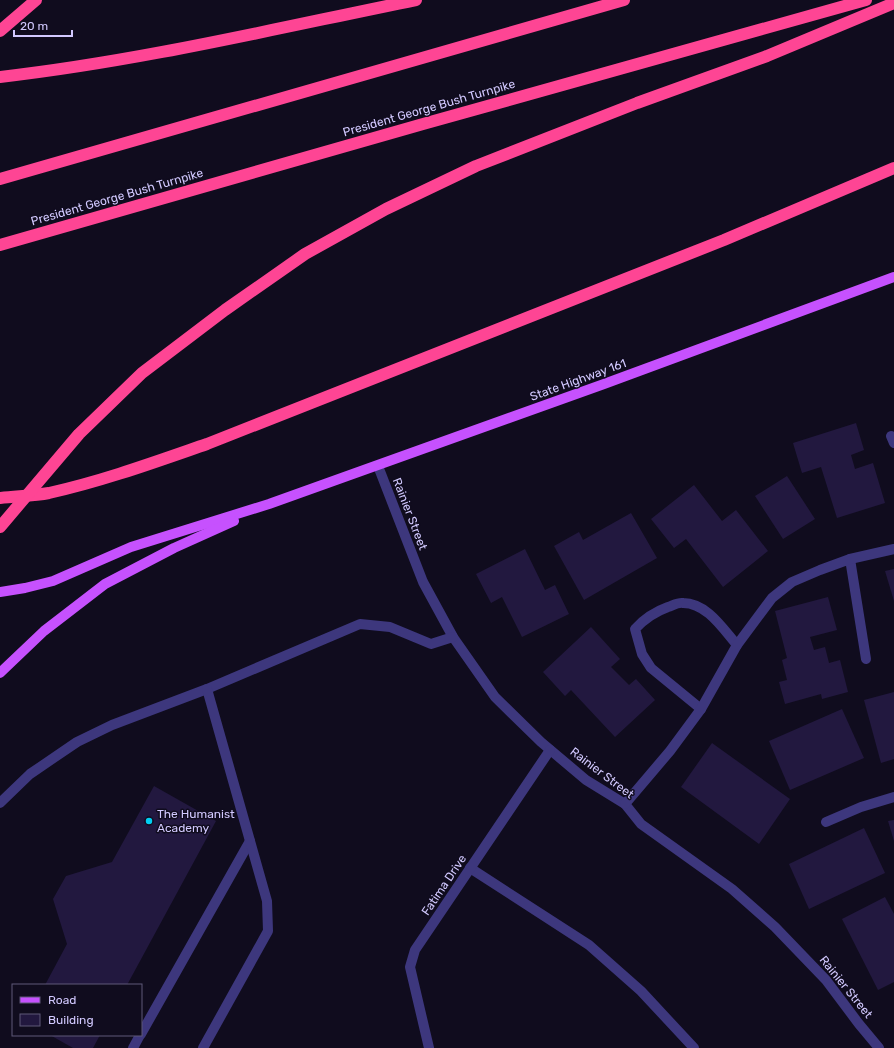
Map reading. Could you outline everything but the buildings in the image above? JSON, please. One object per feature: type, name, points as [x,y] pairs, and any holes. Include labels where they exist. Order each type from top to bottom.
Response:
[{"type":"highway","points":[[0,31],[36,0]]},
{"type":"highway","points":[[0,77],[53,71],[128,59],[416,0]]},
{"type":"highway","points":[[0,179],[624,0]]},
{"type":"highway","name":"President George Bush Turnpike","points":[[0,246],[422,124],[866,0]]},
{"type":"highway","points":[[0,527],[79,434],[142,373],[225,310],[305,254],[386,209],[476,166],[637,103],[767,56],[894,3]]},
{"type":"highway","points":[[0,498],[47,493],[95,481],[142,467],[207,444],[724,240],[894,168]]},
{"type":"main road","name":"State Highway 161","points":[[269,504],[604,384],[894,277]]},
{"type":"main road","points":[[0,592],[53,581],[131,547],[269,504]]},
{"type":"main road","points":[[0,674],[44,631],[105,584],[174,548],[269,504]]},
{"type":"street","name":"Rainier Street","points":[[378,466],[423,582],[453,637],[495,697],[550,750],[586,780],[625,804],[641,824],[732,889],[775,927],[826,980],[879,1048]]},
{"type":"street","points":[[625,804],[670,751],[701,709],[737,645],[772,598],[792,582],[820,570],[850,559],[894,549]]},
{"type":"street","points":[[850,559],[866,659]]},
{"type":"street","points":[[701,709],[651,668],[642,654],[635,629],[643,620],[654,612],[682,602],[702,608],[717,621],[737,645]]},
{"type":"street","points":[[0,803],[30,774],[77,742],[112,724],[207,689],[360,624],[390,627],[432,644],[453,637]]},
{"type":"street","points":[[203,1048],[268,931],[267,901],[207,689]]},
{"type":"street","name":"Fatima Drive","points":[[428,1048],[410,967],[415,950],[550,750]]},
{"type":"street","points":[[826,822],[861,807],[894,797]]},
{"type":"street","points":[[142,1032],[250,842]]},
{"type":"street","points":[[470,868],[589,945],[641,991],[694,1048]]},
{"type":"street","points":[[133,1048],[140,1036]]},
{"type":"place","name":"The Humanist Academy","points":[[149,821]]}]
